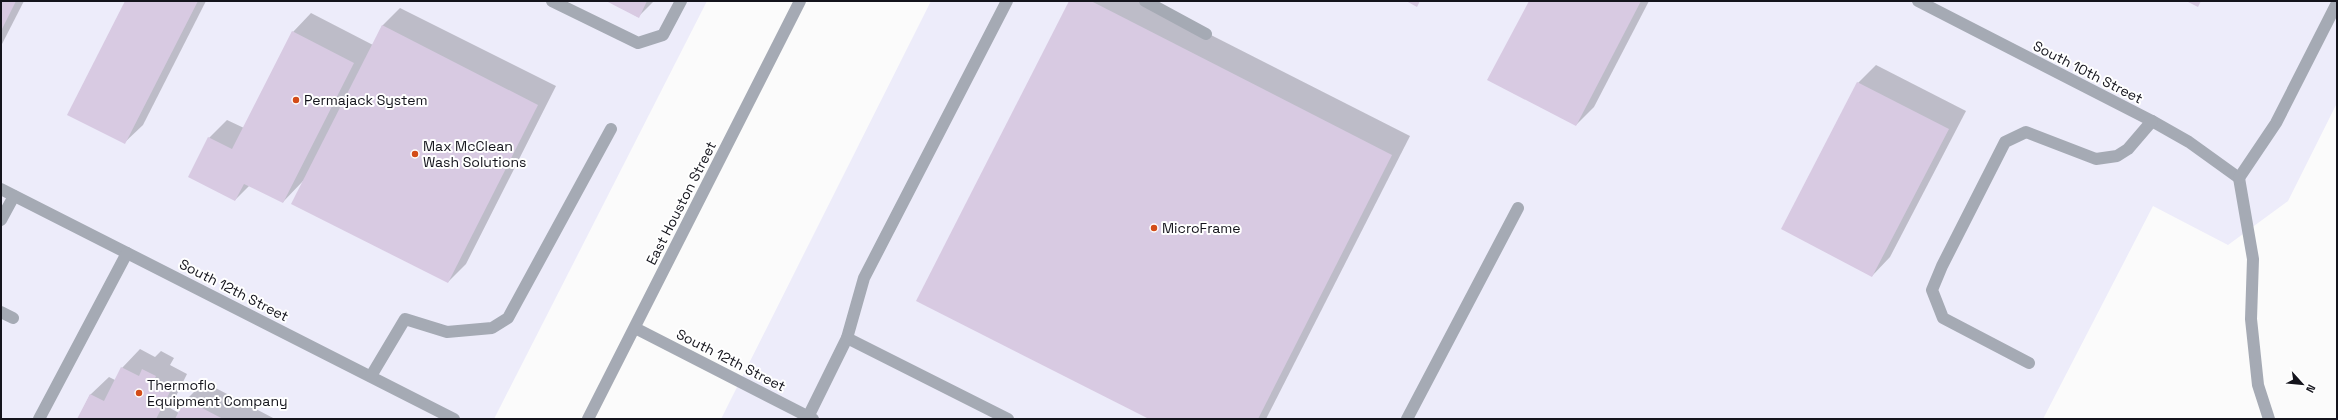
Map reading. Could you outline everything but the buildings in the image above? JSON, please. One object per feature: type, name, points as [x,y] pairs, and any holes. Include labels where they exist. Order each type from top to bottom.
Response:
[{"type":"street","points":[[552,1],[638,43],[663,35],[681,1]]},
{"type":"street","name":"East Houston Street","points":[[588,419],[800,1]]},
{"type":"street","points":[[810,418],[847,338],[864,278],[1007,1]]},
{"type":"street","points":[[1145,1],[1206,34]]},
{"type":"street","name":"South 10th Street","points":[[1918,1],[2152,121],[2189,142],[2239,178]]},
{"type":"street","points":[[2269,419],[2258,385],[2251,319],[2253,259],[2239,178],[2276,123],[2337,3]]},
{"type":"street","points":[[2029,363],[1943,318],[1932,290],[1942,266],[2005,142],[2026,132],[2096,159],[2117,156],[2128,149],[2152,121]]},
{"type":"street","points":[[371,376],[406,319],[447,332],[492,328],[508,318],[611,129]]},
{"type":"street","name":"South 12th Street","points":[[1,189],[454,419]]},
{"type":"street","points":[[1,220],[14,196]]},
{"type":"street","points":[[1408,419],[1518,208]]},
{"type":"street","points":[[39,419],[127,253]]},
{"type":"street","points":[[1,312],[13,318]]},
{"type":"street","name":"South 12th Street","points":[[635,328],[810,418]]},
{"type":"street","points":[[847,338],[1008,419]]},
{"type":"shaded area","points":[[1,1],[707,1],[494,419],[1,419]]},
{"type":"shaded area","points":[[931,1],[2337,1],[2337,103],[2288,201],[2228,245],[2153,206],[2043,419],[721,419]]},
{"type":"place","name":"Permajack System","points":[[296,100]]},
{"type":"place","name":"Max McClean Wash Solutions","points":[[415,154]]},
{"type":"place","name":"MicroFrame","points":[[1154,228]]},
{"type":"place","name":"Thermoflo Equipment Company","points":[[139,393]]}]
